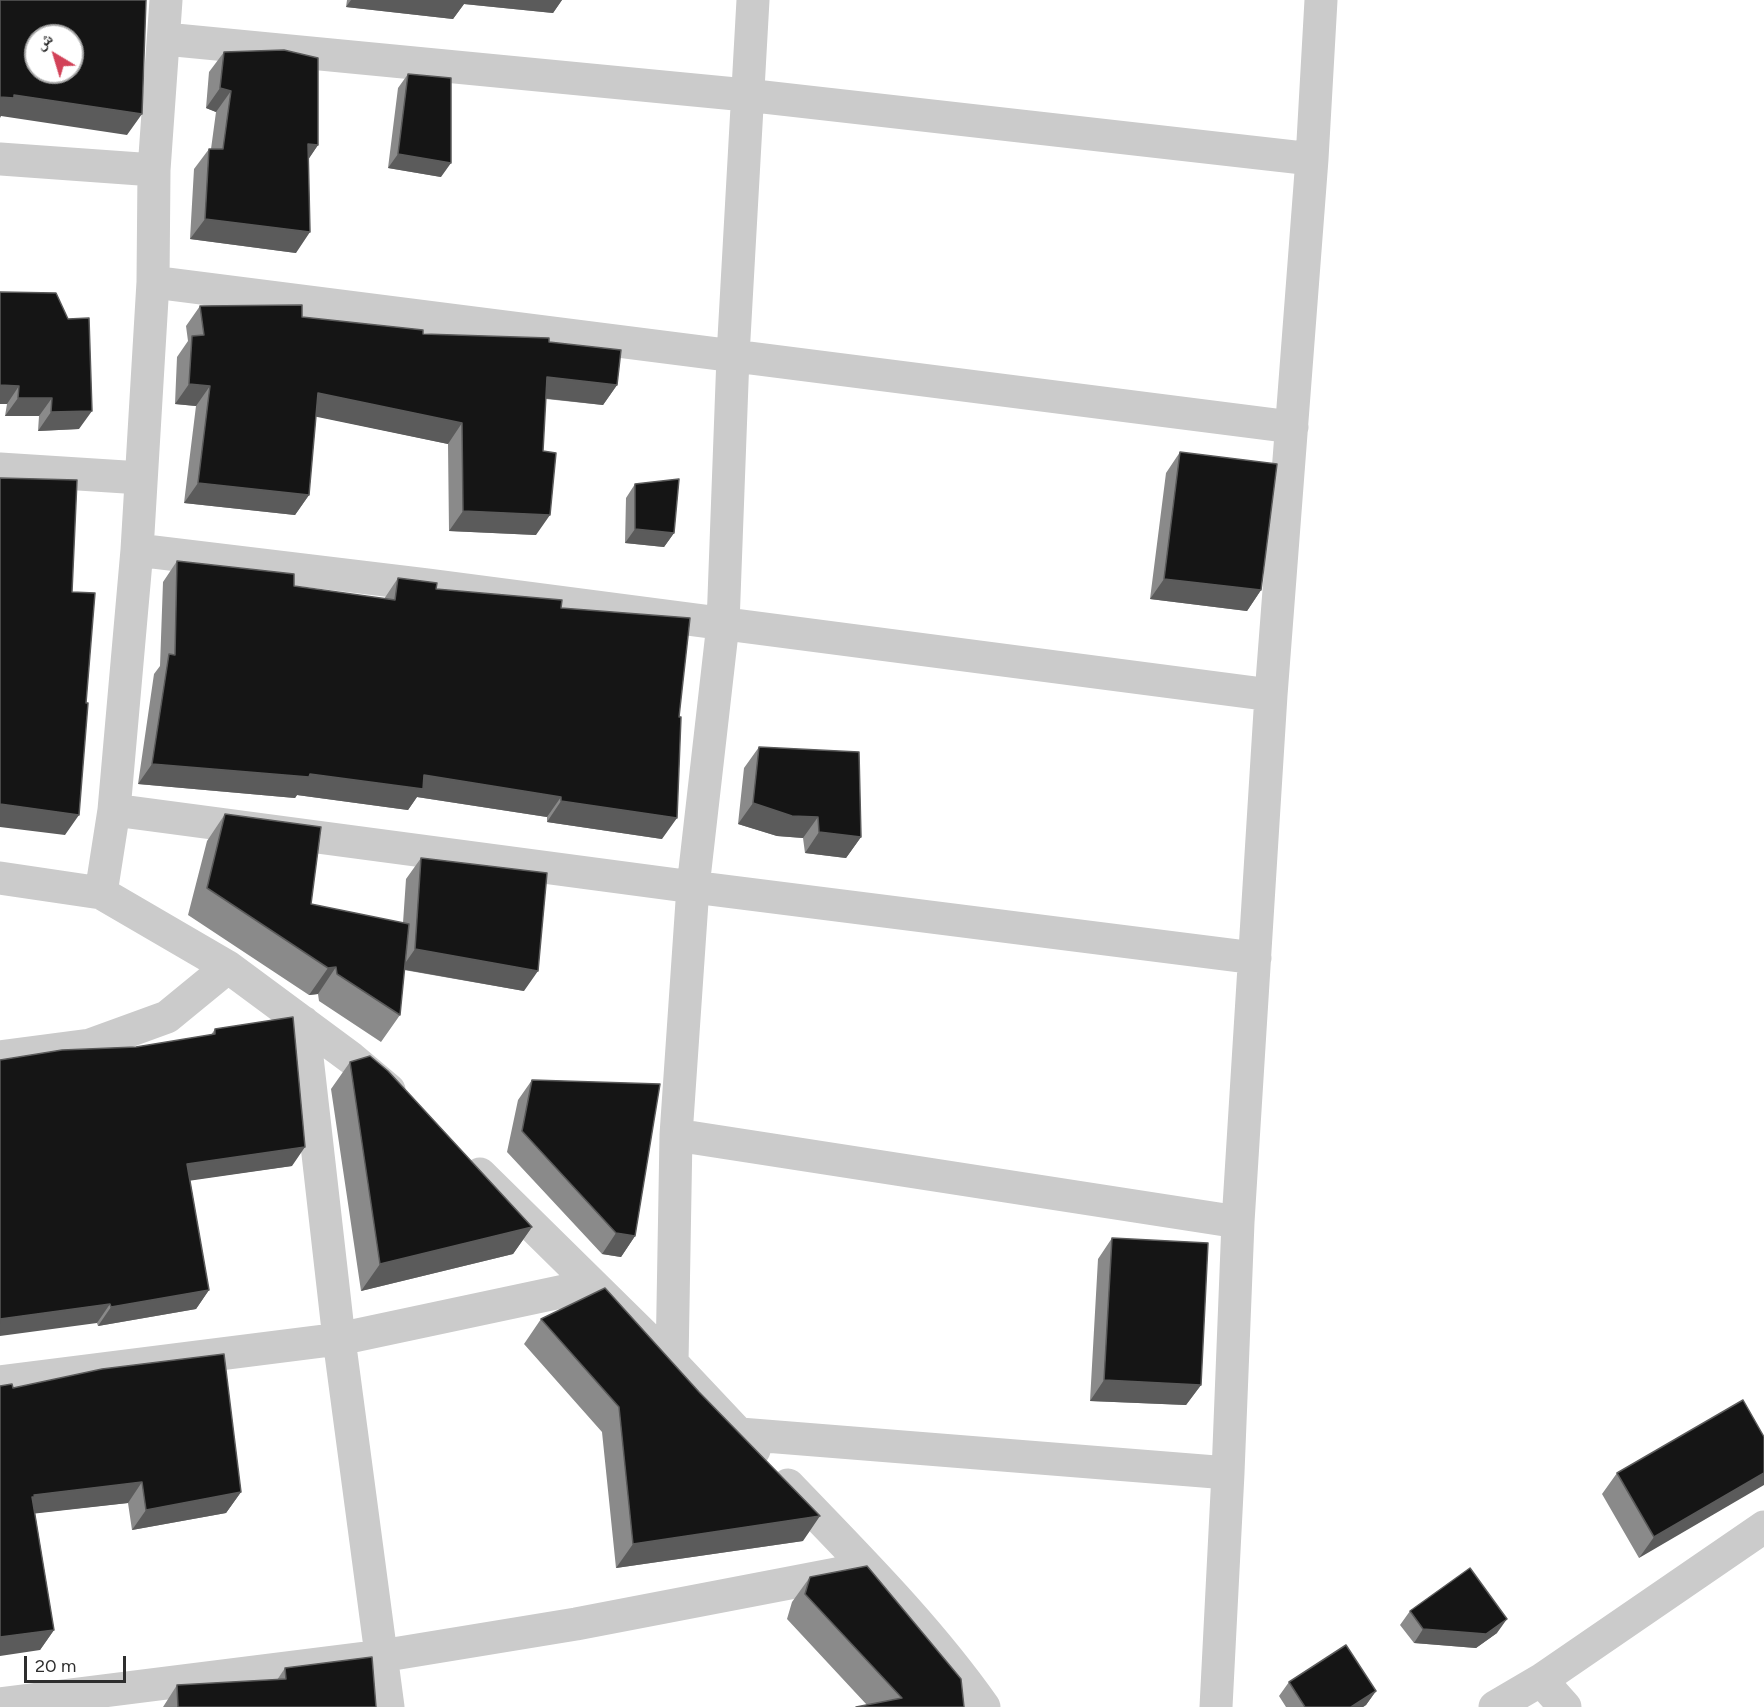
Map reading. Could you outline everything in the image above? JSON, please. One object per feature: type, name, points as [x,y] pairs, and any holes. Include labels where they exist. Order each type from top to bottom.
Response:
[{"type":"street","points":[[101,893],[114,810],[137,550],[153,282],[154,170],[166,0]]},
{"type":"street","points":[[672,1363],[676,1134],[693,887],[723,624],[733,356],[753,0]]},
{"type":"street","points":[[1216,1707],[1238,1222],[1271,695],[1322,0]]},
{"type":"street","points":[[165,39],[746,94],[1312,159]]},
{"type":"street","points":[[0,159],[154,170]]},
{"type":"street","points":[[153,282],[1292,427]]},
{"type":"street","points":[[0,469],[141,478]]},
{"type":"street","points":[[137,550],[1271,695]]},
{"type":"street","points":[[114,810],[693,887],[1255,958]]},
{"type":"street","points":[[0,878],[101,893],[228,968],[351,1058],[414,1111]]},
{"type":"street","points":[[0,1057],[90,1045],[167,1017],[228,968]]},
{"type":"street","points":[[303,1022],[339,1339],[388,1707]]},
{"type":"street","points":[[676,1134],[1238,1222]]},
{"type":"street","points":[[457,1152],[672,1363],[868,1568],[960,1673],[984,1707]]},
{"type":"street","points":[[0,1382],[339,1339],[593,1285]]},
{"type":"street","points":[[740,1434],[1228,1473]]},
{"type":"street","points":[[1495,1707],[1541,1680],[1764,1527]]},
{"type":"street","points":[[0,1704],[381,1656],[576,1624],[868,1568]]},
{"type":"street","points":[[1541,1680],[1565,1707]]},
{"type":"building","points":[[0,0],[146,0],[142,114],[14,95],[14,98],[0,97]]},
{"type":"building","points":[[284,50],[318,58],[318,145],[308,144],[310,232],[205,219],[209,149],[223,149],[231,91],[220,88],[224,52]]},
{"type":"building","points":[[408,74],[451,78],[451,163],[398,154]]},
{"type":"building","points":[[0,292],[56,293],[68,319],[89,318],[92,411],[51,412],[52,398],[18,398],[19,386],[0,385]]},
{"type":"building","points":[[302,305],[302,317],[423,330],[423,334],[549,338],[549,342],[621,350],[617,385],[547,377],[543,451],[556,453],[550,515],[463,511],[462,423],[318,393],[309,495],[198,483],[210,386],[189,384],[192,336],[204,335],[200,306]]},
{"type":"building","points":[[1180,452],[1277,464],[1261,590],[1164,579]]},
{"type":"building","points":[[0,478],[77,480],[72,592],[95,593],[79,815],[0,804]]},
{"type":"building","points":[[679,479],[674,533],[635,529],[635,484]]},
{"type":"building","points":[[177,561],[294,574],[294,586],[395,600],[398,578],[437,583],[436,589],[562,600],[561,608],[690,618],[679,717],[681,717],[677,818],[561,801],[561,797],[424,775],[423,789],[310,774],[309,777],[152,764],[169,654],[175,655]]},
{"type":"building","points":[[759,747],[859,752],[861,837],[819,832],[818,817],[792,816],[753,803]]},
{"type":"building","points":[[225,814],[321,827],[311,904],[409,924],[400,1015],[337,974],[336,967],[328,968],[207,888]]},
{"type":"building","points":[[421,858],[547,873],[538,971],[415,949]]},
{"type":"building","points":[[293,1017],[305,1147],[187,1164],[209,1290],[111,1307],[110,1304],[0,1319],[0,1060],[62,1050],[136,1047],[215,1034],[215,1029]]},
{"type":"building","points":[[370,1056],[388,1071],[532,1227],[380,1264],[350,1062]]},
{"type":"building","points":[[532,1080],[660,1084],[635,1236],[616,1233],[522,1131]]},
{"type":"building","points":[[1112,1238],[1208,1243],[1201,1385],[1104,1380]]},
{"type":"building","points":[[605,1288],[699,1392],[820,1516],[633,1544],[619,1407],[541,1319]]},
{"type":"building","points":[[224,1354],[241,1492],[146,1510],[142,1482],[34,1495],[35,1497],[32,1497],[54,1630],[0,1637],[0,1386],[12,1384],[13,1388],[102,1369]]},
{"type":"building","points":[[1743,1400],[1764,1437],[1764,1473],[1654,1537],[1617,1473]]},
{"type":"building","points":[[867,1566],[961,1679],[964,1707],[856,1707],[902,1698],[805,1594],[810,1577]]},
{"type":"building","points":[[1470,1568],[1507,1619],[1486,1634],[1423,1629],[1410,1611]]},
{"type":"building","points":[[1346,1645],[1376,1691],[1351,1707],[1305,1707],[1289,1682]]},
{"type":"building","points":[[372,1657],[376,1707],[178,1707],[177,1685],[286,1679],[285,1668]]}]
